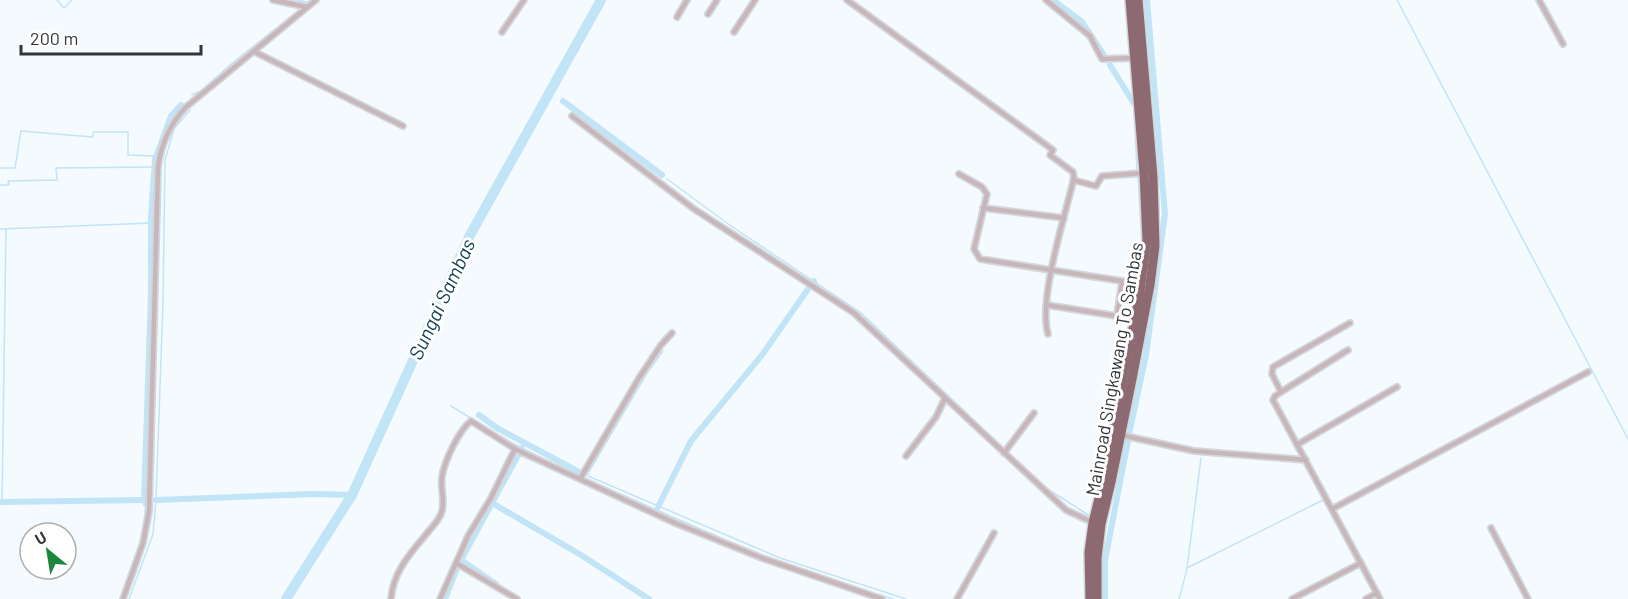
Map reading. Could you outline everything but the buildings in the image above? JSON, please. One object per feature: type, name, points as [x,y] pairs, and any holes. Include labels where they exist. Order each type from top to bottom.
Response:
[{"type":"highway","name":"Mainroad Singkawang To Sambas","points":[[1090,599],[1089,552],[1093,523],[1150,285],[1155,246],[1155,207],[1141,88],[1135,58],[1130,0]]},
{"type":"highway","name":"Mainroad Singkawang To Sambas","points":[[1097,599],[1096,568],[1099,537],[1121,435],[1123,401],[1147,240],[1138,0]]},
{"type":"street","points":[[273,0],[307,7]]},
{"type":"street","points":[[123,599],[143,543],[149,511],[156,216],[160,154],[166,134],[181,113],[316,0]]},
{"type":"street","points":[[502,32],[524,0]]},
{"type":"street","points":[[677,17],[687,0]]},
{"type":"street","points":[[708,14],[717,0]]},
{"type":"street","points":[[734,32],[755,0]]},
{"type":"street","points":[[847,0],[1053,150],[1050,155],[1071,169],[1074,175],[1052,270],[1045,318],[1048,334]]},
{"type":"street","points":[[1046,0],[1090,36],[1102,59],[1135,58]]},
{"type":"street","points":[[1539,0],[1563,44]]},
{"type":"street","points":[[255,52],[403,126]]},
{"type":"street","points":[[572,116],[694,209],[854,313],[1066,510],[1093,523]]},
{"type":"street","points":[[1073,180],[1096,186],[1102,176],[1144,173]]},
{"type":"street","points":[[958,174],[987,192],[974,249],[977,257],[986,261],[1141,284]]},
{"type":"street","points":[[983,208],[1064,218]]},
{"type":"street","points":[[1117,316],[1122,282]]},
{"type":"street","points":[[1047,305],[1135,319]]},
{"type":"street","points":[[1281,392],[1271,370],[1273,367],[1350,323]]},
{"type":"street","points":[[580,479],[639,378],[672,333]]},
{"type":"street","points":[[1348,350],[1281,392],[1273,400],[1380,599]]},
{"type":"street","points":[[1332,508],[1588,372]]},
{"type":"street","points":[[1298,444],[1397,387]]},
{"type":"street","points":[[906,456],[936,417],[945,398]]},
{"type":"street","points":[[1004,453],[1034,413]]},
{"type":"street","points":[[391,599],[393,583],[400,568],[440,516],[444,502],[442,476],[455,443],[467,424],[473,421],[515,449],[675,523],[740,550],[882,599]]},
{"type":"street","points":[[1121,435],[1194,451],[1306,460]]},
{"type":"street","points":[[440,599],[515,449]]},
{"type":"street","points":[[1491,528],[1528,599]]},
{"type":"street","points":[[957,599],[994,533]]},
{"type":"street","points":[[456,563],[517,599]]},
{"type":"street","points":[[1292,599],[1361,563]]},
{"type":"street","points":[[1366,599],[1377,593]]},
{"type":"waterway","points":[[57,0],[64,8],[72,0]]},
{"type":"waterway","points":[[297,0],[308,2],[310,0]]},
{"type":"waterway","name":"Sungai Sambas","points":[[286,599],[352,495],[469,237],[601,0]]},
{"type":"waterway","points":[[1053,0],[1082,22],[1104,55]]},
{"type":"waterway","points":[[1129,434],[1146,355],[1165,214],[1147,0]]},
{"type":"waterway","points":[[1397,0],[1628,439]]},
{"type":"waterway","points":[[192,95],[202,90],[299,10]]},
{"type":"waterway","points":[[1110,65],[1133,102]]},
{"type":"waterway","points":[[1133,88],[1137,171]]},
{"type":"waterway","points":[[563,101],[662,175]]},
{"type":"waterway","points":[[147,512],[148,508],[144,500],[151,293],[151,218],[155,160],[171,116],[181,105]]},
{"type":"waterway","points":[[129,599],[153,534],[156,500],[165,160],[174,129],[190,110]]},
{"type":"waterway","points":[[0,168],[15,168],[21,131],[92,137],[94,132],[128,132],[128,155],[156,156]]},
{"type":"waterway","points":[[0,185],[9,185],[8,181],[57,180],[56,168],[154,167]]},
{"type":"waterway","points":[[1138,175],[1142,245]]},
{"type":"waterway","points":[[667,179],[731,226],[860,312],[1002,447]]},
{"type":"waterway","points":[[0,229],[151,223]]},
{"type":"waterway","points":[[2,502],[6,229]]},
{"type":"waterway","points":[[1131,313],[1135,288]]},
{"type":"waterway","points":[[658,507],[691,441],[762,355],[808,289]]},
{"type":"waterway","points":[[1106,443],[1129,323]]},
{"type":"waterway","points":[[587,475],[647,373],[663,351]]},
{"type":"waterway","points":[[451,406],[512,443],[563,469]]},
{"type":"waterway","points":[[479,415],[497,428],[579,472]]},
{"type":"waterway","points":[[1105,599],[1105,560],[1128,441]]},
{"type":"waterway","points":[[496,584],[461,560],[522,448]]},
{"type":"waterway","points":[[1009,454],[1020,464]]},
{"type":"waterway","points":[[1201,458],[1187,568],[1323,500]]},
{"type":"waterway","points":[[588,476],[780,558],[906,599]]},
{"type":"waterway","points":[[586,479],[739,546]]},
{"type":"waterway","points":[[1046,488],[1090,516]]},
{"type":"waterway","points":[[156,500],[314,494],[352,495]]},
{"type":"waterway","points":[[0,502],[144,500]]},
{"type":"waterway","points":[[492,503],[581,555],[649,599]]},
{"type":"waterway","points":[[445,599],[458,566]]},
{"type":"waterway","points":[[1179,599],[1187,569]]},
{"type":"waterway","points":[[851,586],[893,599]]},
{"type":"waterway","points":[[1085,590],[1085,599]]}]
